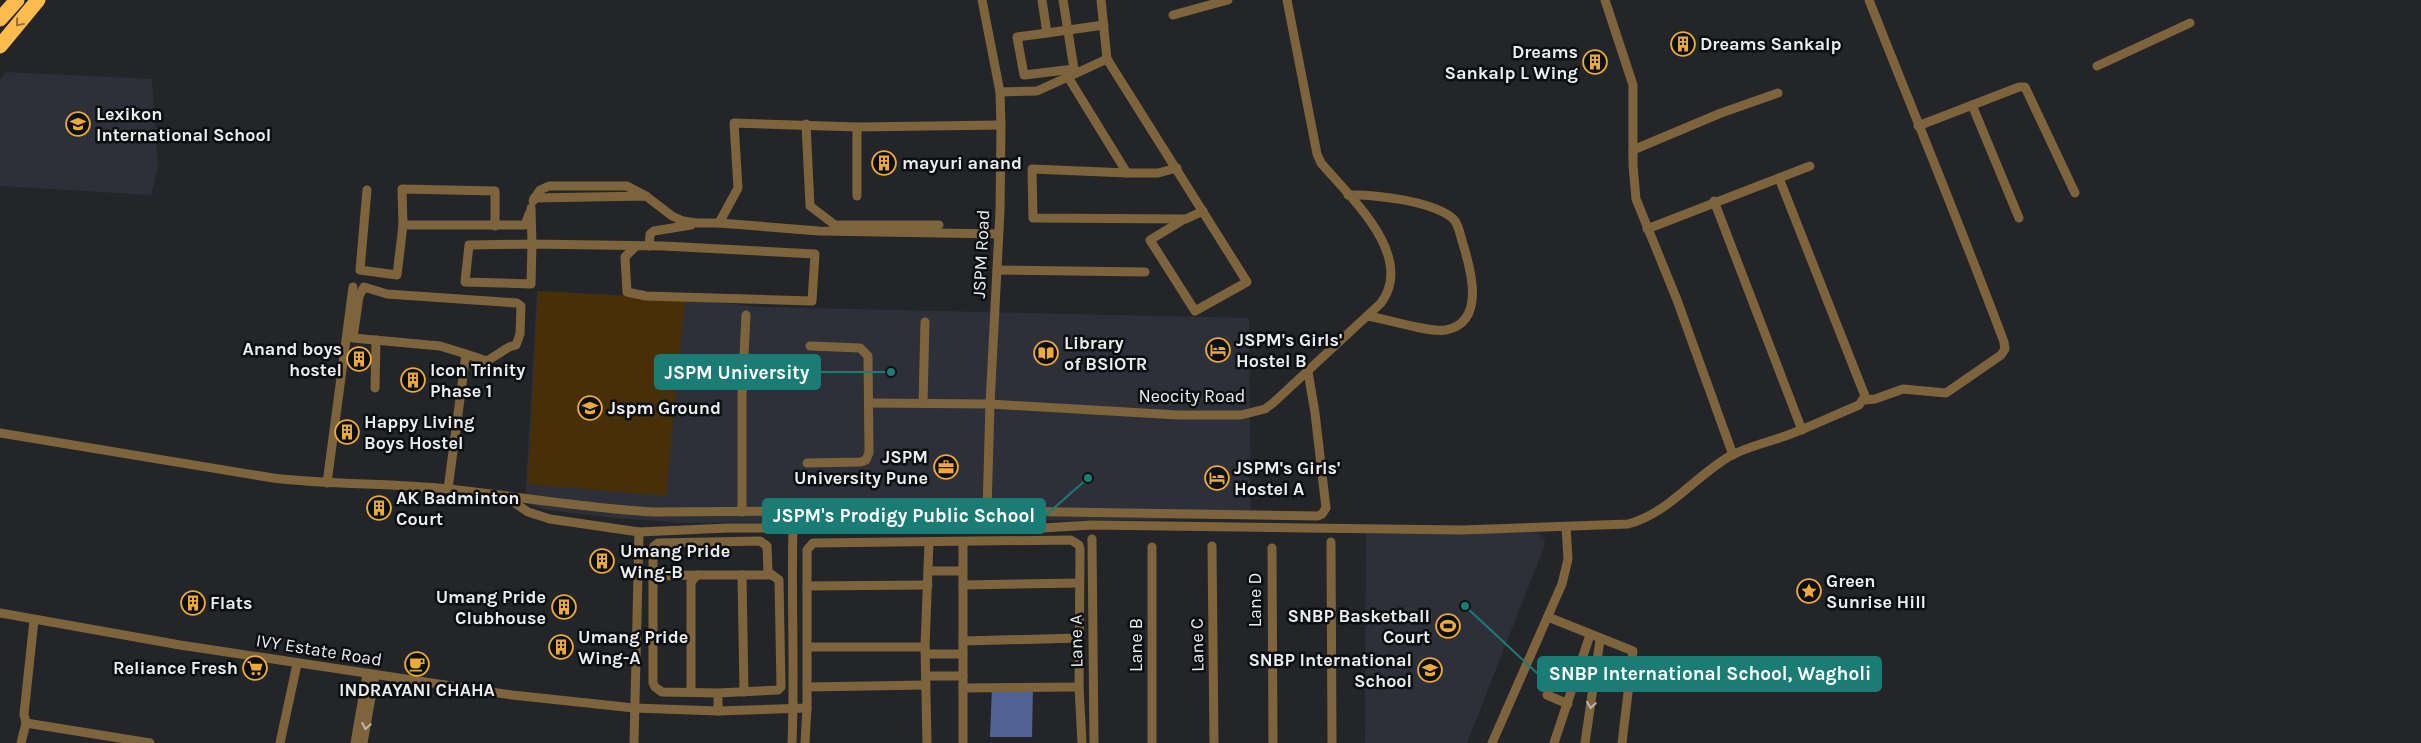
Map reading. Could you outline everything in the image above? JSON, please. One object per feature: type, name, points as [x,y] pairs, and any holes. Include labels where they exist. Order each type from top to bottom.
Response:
[{"type":"highway","points":[[0,19],[17,0]]},
{"type":"highway","points":[[0,46],[38,0]]},
{"type":"street","name":"JSPM Road","points":[[982,0],[1000,92],[1001,125],[987,511]]},
{"type":"street","points":[[1042,0],[1047,32]]},
{"type":"street","points":[[1063,0],[1073,73],[1127,173]]},
{"type":"street","points":[[1101,0],[1108,58],[1177,168],[1247,282],[1195,311],[1150,240],[1203,211]]},
{"type":"street","points":[[1173,15],[1228,0]]},
{"type":"street","name":"Neocity Road","points":[[869,403],[990,404],[1178,415],[1241,415],[1265,409],[1368,316],[1387,294],[1392,278],[1391,265],[1367,215],[1321,163],[1317,154],[1287,0]]},
{"type":"street","points":[[1605,0],[1633,85],[1633,150],[1636,199],[1647,229],[1663,262],[1733,455]]},
{"type":"street","points":[[506,497],[528,512],[550,519],[639,532],[728,528],[1042,528],[1100,525],[1462,530],[1611,527],[1639,522],[1664,508],[1708,470],[1733,455],[1802,430],[1859,405],[1864,400],[1875,400],[1903,389],[1946,393],[2001,355],[2004,349],[2004,342],[1980,276],[1918,126],[1869,0]]},
{"type":"street","points":[[2097,66],[2190,23]]},
{"type":"street","points":[[1073,73],[1024,76],[1017,37],[1104,25]]},
{"type":"street","points":[[1000,92],[1037,91],[1108,58]]},
{"type":"street","points":[[1918,126],[2019,87],[2025,88],[2075,193]]},
{"type":"street","points":[[1633,150],[1705,119],[1778,93]]},
{"type":"street","points":[[1972,105],[2019,218]]},
{"type":"street","points":[[719,223],[738,188],[734,123],[748,125],[806,124],[856,127],[1001,125]]},
{"type":"street","points":[[806,124],[810,206],[835,225],[939,225]]},
{"type":"street","points":[[856,127],[857,196]]},
{"type":"street","points":[[1647,229],[1810,166]]},
{"type":"street","points":[[1177,168],[1158,173],[1032,169],[1033,218],[1186,219]]},
{"type":"street","points":[[1779,178],[1858,378],[1864,400]]},
{"type":"street","points":[[367,190],[360,270],[397,275],[403,225],[402,189],[495,191],[495,226]]},
{"type":"street","points":[[1348,195],[1385,196],[1450,216],[1457,225],[1473,282],[1470,311],[1466,318],[1453,328],[1436,330],[1368,316]]},
{"type":"street","points":[[403,225],[525,225],[534,198],[646,196],[672,216],[683,221],[696,223],[819,231],[998,234]]},
{"type":"street","points":[[1714,202],[1802,430]]},
{"type":"street","points":[[531,208],[532,244],[531,284],[465,282],[469,245],[532,244],[648,246],[815,254],[812,301],[646,296],[627,292],[625,257],[636,247]]},
{"type":"street","points":[[648,246],[650,234],[654,231],[676,229],[696,223]]},
{"type":"street","points":[[997,270],[1145,272]]},
{"type":"street","points":[[327,483],[353,287]]},
{"type":"street","points":[[364,287],[387,294],[520,304],[522,309],[519,343],[487,361],[440,346],[376,340],[353,338],[359,296],[364,287]]},
{"type":"street","points":[[742,512],[742,396],[746,315]]},
{"type":"street","points":[[923,403],[925,322]]},
{"type":"street","points":[[375,388],[376,340]]},
{"type":"street","points":[[807,463],[866,460],[869,453],[868,356],[860,348],[810,346]]},
{"type":"street","points":[[448,489],[466,354]]},
{"type":"street","points":[[0,433],[273,478],[327,483],[448,489],[620,510],[742,512],[987,511],[1318,516],[1326,508],[1316,413],[1308,372]]},
{"type":"street","points":[[1492,743],[1548,617],[1566,569],[1568,552],[1566,527]]},
{"type":"street","points":[[792,743],[794,708],[793,528]]},
{"type":"street","points":[[945,528],[945,542]]},
{"type":"street","points":[[634,743],[639,532]]},
{"type":"street","name":"Lane A","points":[[1092,539],[1094,743]]},
{"type":"street","points":[[653,576],[771,575],[778,577],[780,580],[781,687],[778,690],[718,693],[662,692],[653,683],[653,576],[654,546],[662,542],[760,541],[768,546],[767,570],[771,575]]},
{"type":"street","points":[[926,743],[929,542]]},
{"type":"street","points":[[963,542],[963,743]]},
{"type":"street","points":[[805,743],[808,687],[807,550],[813,543],[1075,542],[1080,549],[1079,687],[1082,743]]},
{"type":"street","points":[[1331,542],[1332,743]]},
{"type":"street","name":"Lane C","points":[[1212,546],[1214,743]]},
{"type":"street","name":"Lane B","points":[[1152,547],[1152,743]]},
{"type":"street","name":"Lane D","points":[[1272,548],[1273,743]]},
{"type":"street","points":[[929,571],[963,571]]},
{"type":"street","points":[[691,692],[690,586],[697,575]]},
{"type":"street","points":[[742,575],[744,692]]},
{"type":"street","points":[[963,585],[1079,583]]},
{"type":"street","points":[[807,586],[928,585]]},
{"type":"street","name":"IVY Estate Road","points":[[0,613],[297,664],[477,691],[634,708],[718,711],[807,708]]},
{"type":"street","points":[[793,616],[807,615]]},
{"type":"street","points":[[1548,617],[1600,640],[1633,651],[1622,743]]},
{"type":"street","points":[[21,743],[26,723],[24,714],[34,620]]},
{"type":"street","points":[[1554,743],[1590,635]]},
{"type":"street","points":[[963,640],[1079,638]]},
{"type":"street","points":[[1585,743],[1600,640]]},
{"type":"street","points":[[808,647],[963,654]]},
{"type":"street","points":[[280,743],[297,664]]},
{"type":"street","points":[[354,743],[371,674]]},
{"type":"street","points":[[363,743],[371,674]]},
{"type":"street","points":[[808,687],[963,676]]},
{"type":"street","points":[[963,688],[1079,687]]},
{"type":"street","points":[[718,693],[718,711]]},
{"type":"street","points":[[1547,695],[1568,704]]},
{"type":"street","points":[[26,723],[150,743]]},
{"type":"shaded area","name":"Lexikon International School","points":[[6,72],[152,79],[158,168],[151,195],[0,186],[0,80]]},
{"type":"shaded area","points":[[537,291],[685,299],[759,307],[1249,318],[1251,519],[681,523],[603,517],[547,510],[525,503]]},
{"type":"shaded area","points":[[538,291],[685,299],[666,496],[528,484]]},
{"type":"shaded area","name":"SNBP International School","points":[[1537,532],[1545,539],[1544,547],[1467,743],[1365,743],[1366,534]]},
{"type":"water","points":[[992,687],[1033,687],[1032,737],[990,737]]},
{"type":"place","name":"Dreams Sankalp","points":[[1683,44]]},
{"type":"place","name":"Dreams Sankalp L Wing","points":[[1595,62]]},
{"type":"place","name":"Lexikon International School","points":[[78,124]]},
{"type":"place","name":"mayuri anand","points":[[884,163]]},
{"type":"place","name":"JSPM's Girls' Hostel B","points":[[1218,350]]},
{"type":"place","name":"Library of BSIOTR","points":[[1046,353]]},
{"type":"place","name":"Anand boys hostel","points":[[359,359]]},
{"type":"place","name":"JSPM University","points":[[891,372]]},
{"type":"place","name":"Icon Trinity Phase 1","points":[[413,380]]},
{"type":"place","name":"Jspm Ground","points":[[590,408]]},
{"type":"place","name":"Happy Living Boys Hostel","points":[[347,432]]},
{"type":"place","name":"JSPM University Pune","points":[[946,467]]},
{"type":"place","name":"JSPM's Prodigy Public School","points":[[1088,478]]},
{"type":"place","name":"JSPM's Girls' Hostel A","points":[[1217,478]]},
{"type":"place","name":"AK Badminton Court","points":[[379,508]]},
{"type":"place","name":"Umang Pride Wing-B","points":[[602,561]]},
{"type":"place","name":"Green Sunrise Hill","points":[[1809,591]]},
{"type":"place","name":"Flats","points":[[193,603]]},
{"type":"place","name":"SNBP International School, Wagholi","points":[[1465,606]]},
{"type":"place","name":"Umang Pride Clubhouse","points":[[564,607]]},
{"type":"place","name":"SNBP Basketball Court","points":[[1448,626]]},
{"type":"place","name":"Umang Pride Wing-A","points":[[561,647]]},
{"type":"place","name":"INDRAYANI CHAHA","points":[[417,664]]},
{"type":"place","name":"Reliance Fresh","points":[[255,668]]},
{"type":"place","name":"SNBP International School","points":[[1430,670]]}]
